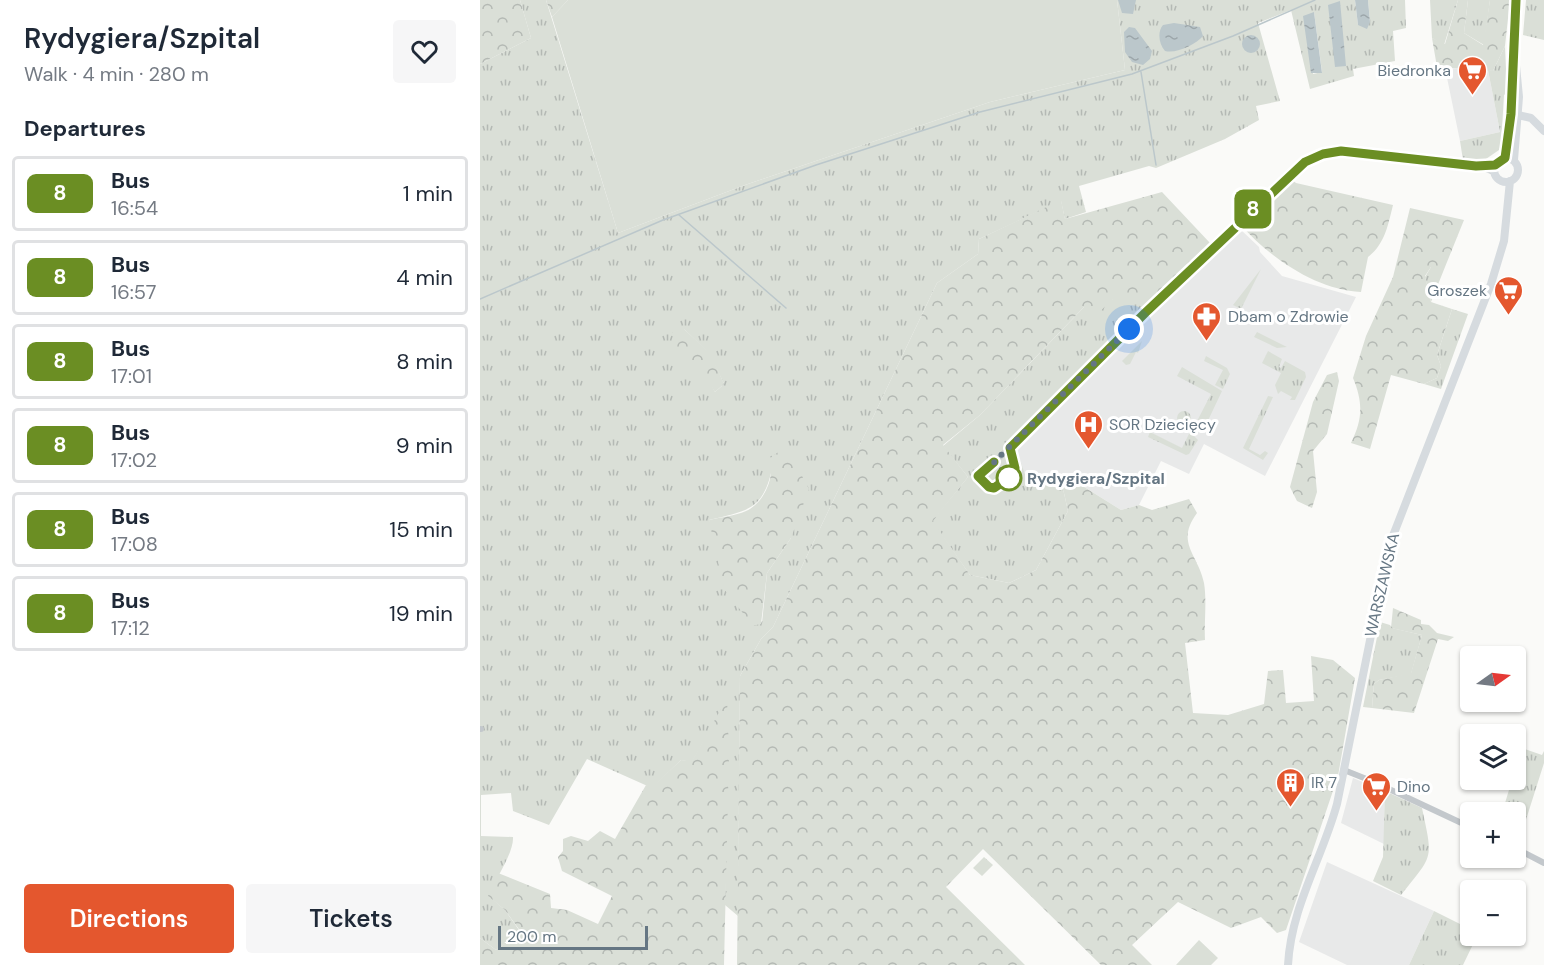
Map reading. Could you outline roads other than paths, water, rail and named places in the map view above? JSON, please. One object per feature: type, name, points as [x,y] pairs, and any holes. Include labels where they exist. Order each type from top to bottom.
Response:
[{"type":"main road","points":[[1506,181],[1495,168],[1509,159],[1519,82],[1514,56],[1516,0]]},
{"type":"main road","points":[[1514,114],[1531,118],[1544,131]]},
{"type":"main road","name":"WARSZAWSKA","points":[[1288,965],[1298,908],[1329,830],[1344,770],[1389,546],[1491,284],[1504,241],[1508,214],[1506,181],[1518,172],[1509,159]]},
{"type":"street","points":[[978,476],[1018,441],[1145,313],[1305,162],[1323,154],[1341,151],[1495,168]]},
{"type":"street","points":[[1344,770],[1460,822]]},
{"type":"street","points":[[1526,854],[1544,863]]},
{"type":"water","points":[[1118,0],[1136,0],[1133,14],[1122,13]]},
{"type":"water","points":[[1355,0],[1368,0],[1370,22],[1367,29],[1358,25]]},
{"type":"water","points":[[1340,1],[1346,66],[1335,67],[1328,5]]},
{"type":"water","points":[[1314,12],[1322,73],[1311,73],[1303,16]]},
{"type":"water","points":[[1174,23],[1200,27],[1203,36],[1186,48],[1165,51],[1159,34],[1163,25]]},
{"type":"water","points":[[1129,27],[1135,28],[1152,51],[1150,59],[1143,65],[1132,62],[1125,52],[1124,32]]},
{"type":"water","points":[[1251,35],[1257,38],[1260,44],[1257,50],[1251,53],[1245,50],[1242,44],[1245,38]]},
{"type":"waterway","points":[[480,299],[663,220],[816,165],[980,112],[1132,74],[1233,36],[1315,0]]},
{"type":"waterway","points":[[1141,72],[1156,165]]},
{"type":"waterway","points":[[679,215],[786,308]]},
{"type":"place","name":"Biedronka","points":[[1472,96]]},
{"type":"place","name":"Groszek","points":[[1508,316]]},
{"type":"place","name":"Dbam o Zdrowie","points":[[1207,342]]},
{"type":"place","name":"SOR Dziecięcy","points":[[1088,450]]},
{"type":"place","name":"Rydygiera/Szpital","points":[[1009,478]]},
{"type":"place","name":"IR 7","points":[[1290,808]]},
{"type":"place","name":"Dino","points":[[1376,812]]}]
